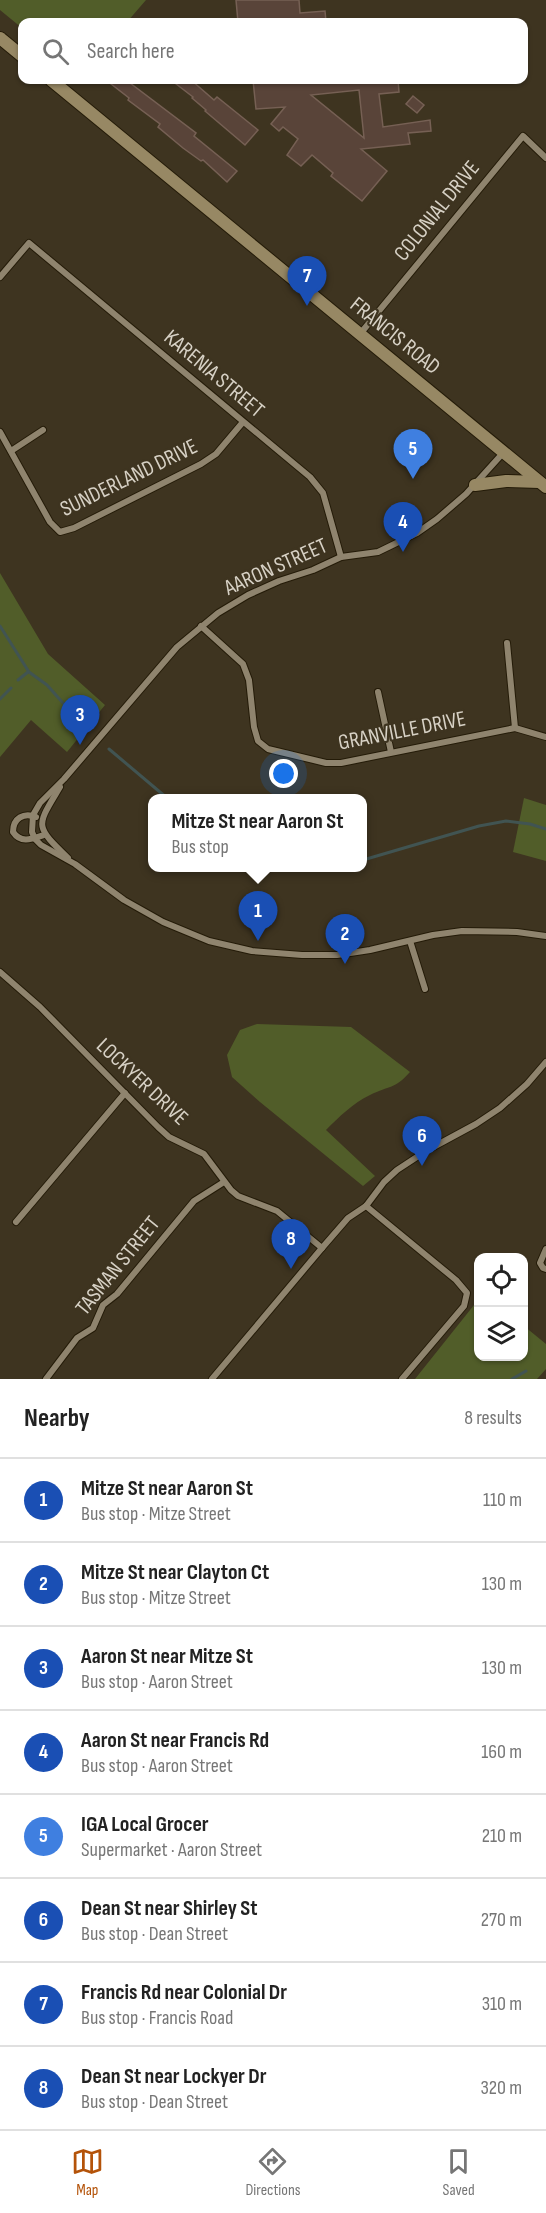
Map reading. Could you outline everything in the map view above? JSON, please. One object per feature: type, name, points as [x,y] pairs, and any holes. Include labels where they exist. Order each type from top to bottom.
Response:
[{"type":"main road","points":[[0,38],[18,53]]},
{"type":"main road","name":"FRANCIS ROAD","points":[[56,84],[543,485]]},
{"type":"main road","points":[[476,485],[506,481],[543,485]]},
{"type":"street","name":"COLONIAL DRIVE","points":[[360,334],[523,136],[546,158]]},
{"type":"street","name":"KARENIA STREET","points":[[0,277],[29,243],[310,477],[323,493],[341,557]]},
{"type":"street","name":"SUNDERLAND DRIVE","points":[[0,432],[50,522],[60,532],[74,528],[201,464],[216,454],[243,422]]},
{"type":"street","points":[[11,451],[43,430]]},
{"type":"street","name":"AARON STREET","points":[[35,838],[31,824],[40,803],[64,779],[155,671],[201,626],[248,595],[279,581],[313,570],[341,557],[378,552],[409,536],[445,513],[476,485],[504,452]]},
{"type":"street","name":"GRANVILLE DRIVE","points":[[201,626],[243,664],[249,680],[254,727],[258,741],[268,749],[326,763],[341,763],[515,728],[546,737]]},
{"type":"street","points":[[507,643],[515,728]]},
{"type":"street","points":[[378,692],[391,752]]},
{"type":"street","name":"AARON STREET","points":[[42,823],[64,779]]},
{"type":"street","points":[[44,835],[27,841],[18,838],[13,828],[15,821],[21,816],[33,815],[42,823],[44,835],[75,864],[124,900],[163,922],[209,941],[252,951],[337,955],[462,931],[499,931],[546,936]]},
{"type":"street","points":[[35,838],[41,845],[75,864]]},
{"type":"street","points":[[410,941],[425,989]]},
{"type":"street","name":"LOCKYER DRIVE","points":[[0,972],[40,1007],[169,1137],[204,1154],[224,1182],[238,1196],[278,1210],[322,1248]]},
{"type":"street","points":[[212,1379],[348,1218],[366,1206],[384,1182],[397,1170],[426,1151],[500,1108],[527,1084],[546,1062]]},
{"type":"street","points":[[16,1222],[125,1093]]},
{"type":"street","name":"TASMAN STREET","points":[[46,1379],[77,1338],[93,1328],[104,1305],[117,1294],[194,1200],[224,1182]]},
{"type":"street","points":[[366,1206],[456,1280],[467,1293],[464,1306],[402,1379]]},
{"type":"street","points":[[546,1249],[540,1258],[540,1263],[546,1269]]},
{"type":"green space","points":[[0,0],[146,0],[130,18],[18,18],[18,25],[0,10]]},
{"type":"green space","points":[[0,573],[48,654],[105,705],[67,752],[31,720],[0,757]]},
{"type":"green space","points":[[524,798],[546,805],[546,861],[513,852]]},
{"type":"green space","points":[[257,1024],[351,1027],[410,1072],[396,1085],[358,1102],[326,1130],[375,1176],[363,1186],[232,1077],[227,1055],[240,1030]]},
{"type":"green space","points":[[474,1305],[474,1361],[528,1361],[528,1329],[546,1344],[546,1369],[537,1379],[415,1379]]},
{"type":"building","points":[[236,0],[299,0],[300,13],[325,11],[326,18],[238,18]]},
{"type":"building","points":[[111,84],[131,84],[196,133],[194,136],[237,171],[227,182],[203,160],[201,161],[183,148],[158,127],[160,124],[128,100],[129,98]]},
{"type":"building","points":[[176,84],[196,84],[214,100],[217,97],[258,130],[245,145],[205,111],[193,97]]},
{"type":"building","points":[[253,84],[398,84],[399,92],[379,94],[383,127],[430,120],[431,131],[408,133],[410,144],[361,149],[387,171],[362,201],[331,176],[333,173],[312,155],[301,166],[287,155],[298,139],[283,127],[279,131],[271,124],[285,107],[256,109]],"holes":[[[359,90],[364,138],[311,95]]]},
{"type":"building","points":[[413,96],[424,105],[417,113],[406,104]]},
{"type":"waterway","points":[[0,626],[29,672],[47,685],[86,729]]},
{"type":"waterway","points":[[18,680],[28,672]]},
{"type":"waterway","points":[[0,699],[11,688]]},
{"type":"waterway","points":[[109,749],[162,794]]},
{"type":"waterway","points":[[367,859],[479,826],[506,821],[546,829]]},
{"type":"waterway","points":[[512,1379],[526,1371]]},
{"type":"place","name":"Francis Rd near Colonial Dr","points":[[307,306]]},
{"type":"place","name":"IGA Local Grocer","points":[[413,479]]},
{"type":"place","name":"Aaron St near Francis Rd","points":[[403,552]]},
{"type":"place","name":"Aaron St near Mitze St","points":[[80,745]]},
{"type":"place","name":"Mitze St near Aaron St","points":[[258,941]]},
{"type":"place","name":"Mitze St near Clayton Ct","points":[[345,964]]},
{"type":"place","name":"Dean St near Shirley St","points":[[422,1166]]},
{"type":"place","name":"Dean St near Lockyer Dr","points":[[291,1269]]}]
